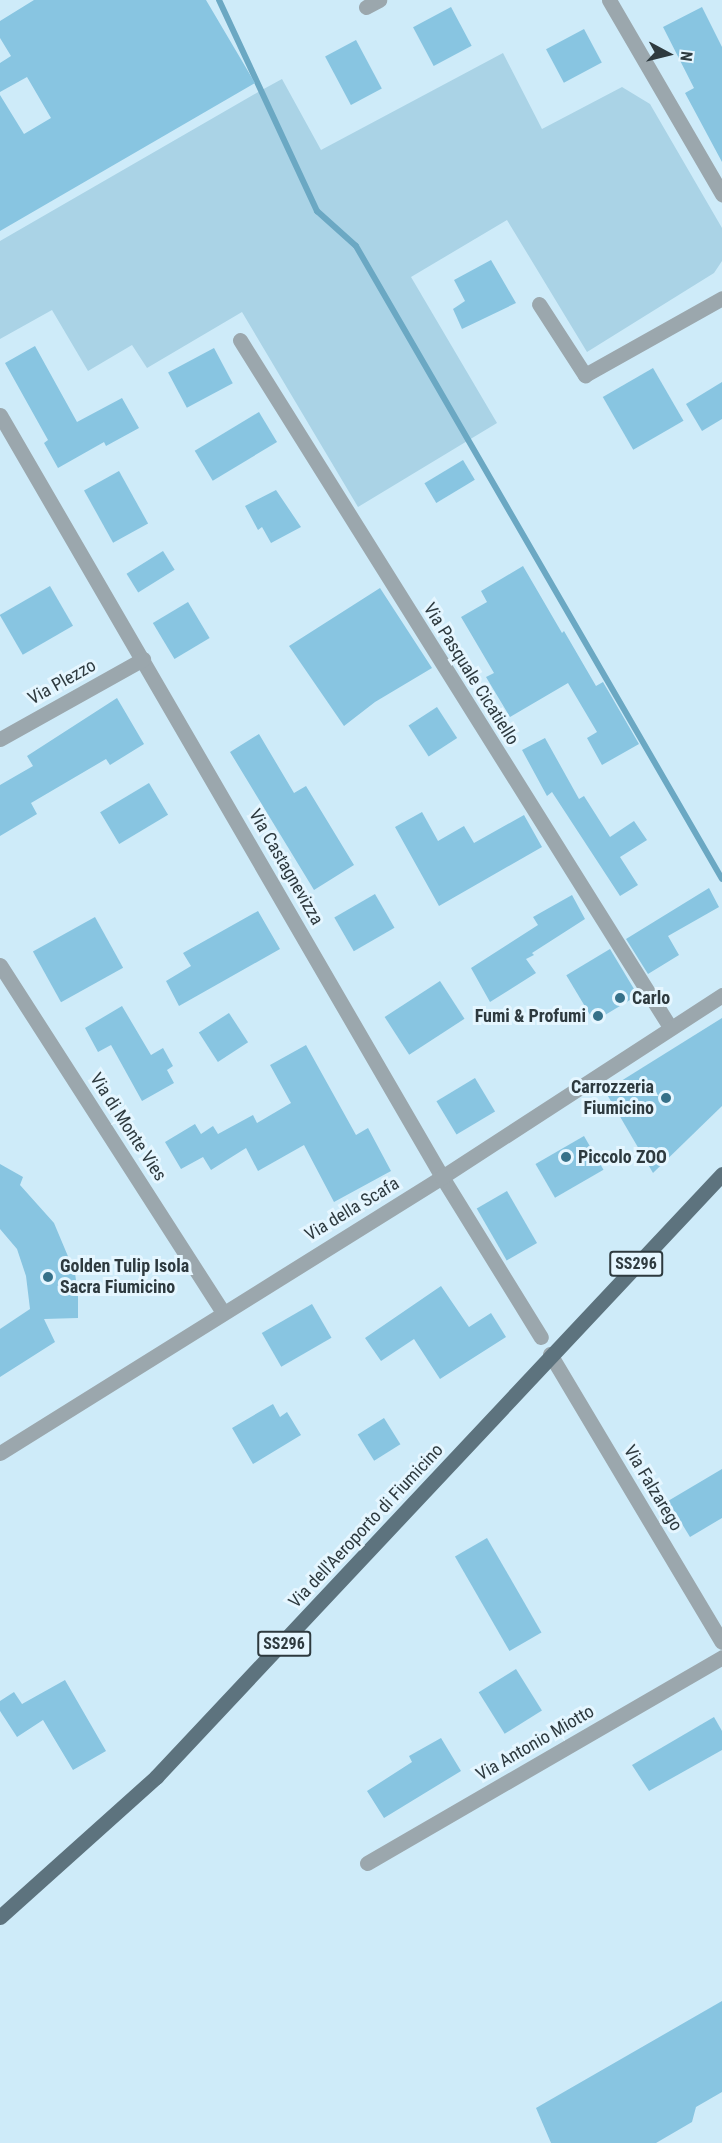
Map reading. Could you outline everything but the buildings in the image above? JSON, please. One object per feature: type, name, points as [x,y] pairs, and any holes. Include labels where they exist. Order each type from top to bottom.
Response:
[{"type":"main road","name":"Via dell'Aeroporto di Fiumicino","points":[[0,1917],[156,1778],[550,1354],[722,1174]]},
{"type":"street","points":[[615,2],[722,194]]},
{"type":"street","points":[[539,304],[585,375],[722,298]]},
{"type":"street","name":"Via Pasquale Cicatiello","points":[[240,340],[670,1028]]},
{"type":"street","name":"Via Castagnevizza","points":[[0,415],[442,1177],[541,1337]]},
{"type":"street","name":"Via Plezzo","points":[[0,739],[143,659]]},
{"type":"street","name":"Via di Monte Vies","points":[[0,965],[222,1311]]},
{"type":"street","name":"Via della Scafa","points":[[0,1453],[222,1311],[442,1177],[722,995]]},
{"type":"street","name":"Via Falzarego","points":[[550,1354],[722,1642]]},
{"type":"street","name":"Via Antonio Miotto","points":[[367,1863],[722,1657]]},
{"type":"shaded area","points":[[503,53],[542,129],[622,87],[650,104],[722,228],[722,261],[714,273],[587,352],[507,220],[411,277],[497,423],[358,507],[242,312],[147,368],[132,345],[88,371],[52,310],[0,339],[0,241],[260,91],[282,79],[321,150]]},
{"type":"waterway","points":[[219,0],[317,211],[356,246],[722,879]]},
{"type":"place","name":"Carlo","points":[[620,998]]},
{"type":"place","name":"Fumi & Profumi","points":[[598,1016]]},
{"type":"place","name":"Carrozzeria Fiumicino","points":[[666,1098]]},
{"type":"place","name":"Piccolo ZOO","points":[[566,1157]]},
{"type":"place","name":"Golden Tulip Isola Sacra Fiumicino","points":[[48,1277]]}]
